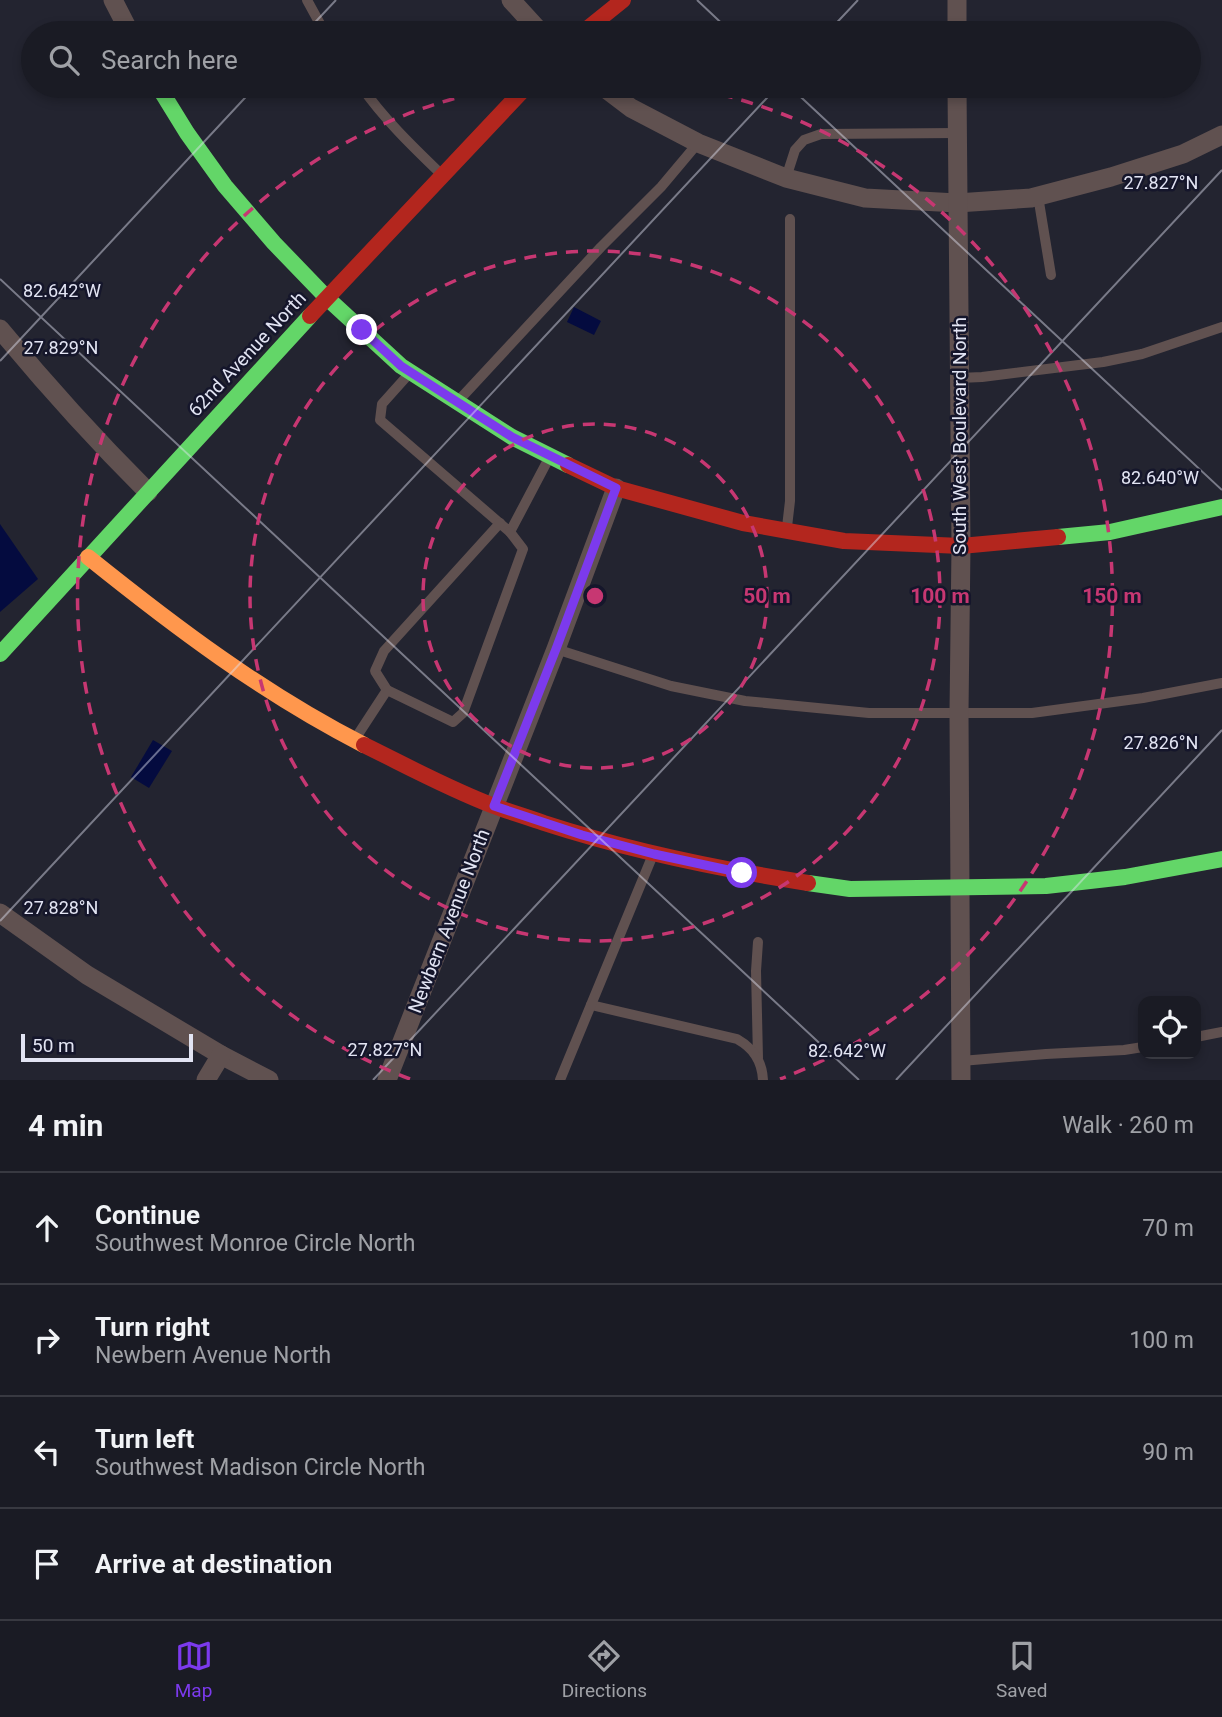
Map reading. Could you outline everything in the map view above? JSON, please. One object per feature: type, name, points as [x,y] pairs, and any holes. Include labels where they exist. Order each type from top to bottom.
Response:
[{"type":"street","points":[[113,0],[124,21]]},
{"type":"street","points":[[511,0],[530,21]]},
{"type":"street","points":[[581,21],[596,0]]},
{"type":"street","points":[[597,21],[623,0]]},
{"type":"street","points":[[957,0],[957,21]]},
{"type":"street","points":[[166,98],[187,133],[225,186],[274,243],[327,298],[401,366],[512,437],[616,488],[743,523],[844,541],[961,547],[1110,533],[1222,507]]},
{"type":"street","name":"62nd Avenue North","points":[[0,654],[327,298],[516,98]]},
{"type":"street","points":[[618,98],[631,108],[698,143],[786,178],[865,198],[957,203],[1031,198],[1183,154],[1222,135]]},
{"type":"street","name":"South West Boulevard North","points":[[957,98],[961,547],[961,1071]]},
{"type":"street","points":[[0,330],[61,401],[148,492]]},
{"type":"street","name":"Newbern Avenue North","points":[[387,1080],[556,649],[616,488]]},
{"type":"street","points":[[88,557],[222,660],[331,728],[494,806],[582,835],[742,873],[850,889],[1046,886],[1125,877],[1222,859]]},
{"type":"street","points":[[0,913],[87,975],[221,1055],[269,1080]]},
{"type":"street","points":[[206,1080],[221,1055]]},
{"type":"lane","points":[[307,0],[318,21]]},
{"type":"lane","points":[[371,98],[443,176]]},
{"type":"lane","points":[[786,178],[795,150],[804,140],[821,134],[957,134]]},
{"type":"lane","points":[[457,402],[601,247],[661,187],[698,143]]},
{"type":"lane","points":[[1038,196],[1051,275]]},
{"type":"lane","points":[[787,531],[790,501],[790,219]]},
{"type":"lane","points":[[959,378],[995,376],[1129,357],[1222,327]]},
{"type":"lane","points":[[411,372],[382,404],[380,421],[500,523],[523,549],[463,713],[453,722],[387,690],[375,671],[384,650],[500,523]]},
{"type":"lane","points":[[510,532],[550,456]]},
{"type":"lane","points":[[556,649],[671,686],[745,701],[869,713],[1032,713],[1143,698],[1222,683]]},
{"type":"lane","points":[[355,740],[387,690]]},
{"type":"lane","points":[[560,1080],[654,854]]},
{"type":"lane","points":[[758,942],[755,971],[758,1059],[763,1080]]},
{"type":"lane","points":[[591,1005],[737,1039],[749,1046],[758,1059]]},
{"type":"lane","points":[[1201,1036],[1222,1032]]},
{"type":"lane","points":[[961,1071],[1046,1054],[1138,1048]]},
{"type":"shaded area","points":[[574,307],[601,321],[594,335],[567,322]]},
{"type":"shaded area","points":[[0,524],[38,579],[0,612]]},
{"type":"shaded area","points":[[153,740],[172,751],[149,788],[131,777]]},
{"type":"traffic: fast","points":[[165,98],[225,186],[274,243],[327,298],[401,366],[512,437],[568,465]]},
{"type":"traffic: fast","points":[[0,654],[310,316]]},
{"type":"traffic: fast","points":[[1058,537],[1110,532],[1222,507]]},
{"type":"traffic: fast","points":[[808,883],[850,889],[1046,886],[1125,877],[1222,859]]},
{"type":"traffic: slow","points":[[88,557],[154,609],[256,682],[364,745]]},
{"type":"traffic: jam","points":[[597,21],[623,0]]},
{"type":"traffic: jam","points":[[310,316],[516,98]]},
{"type":"traffic: jam","points":[[568,465],[616,488],[743,523],[844,541],[961,546],[1058,537]]},
{"type":"traffic: jam","points":[[364,745],[461,792],[544,823],[674,858],[808,883]]},
{"type":"route","points":[[362,330],[401,366],[512,437],[616,488],[494,806],[582,835],[742,873]]}]
